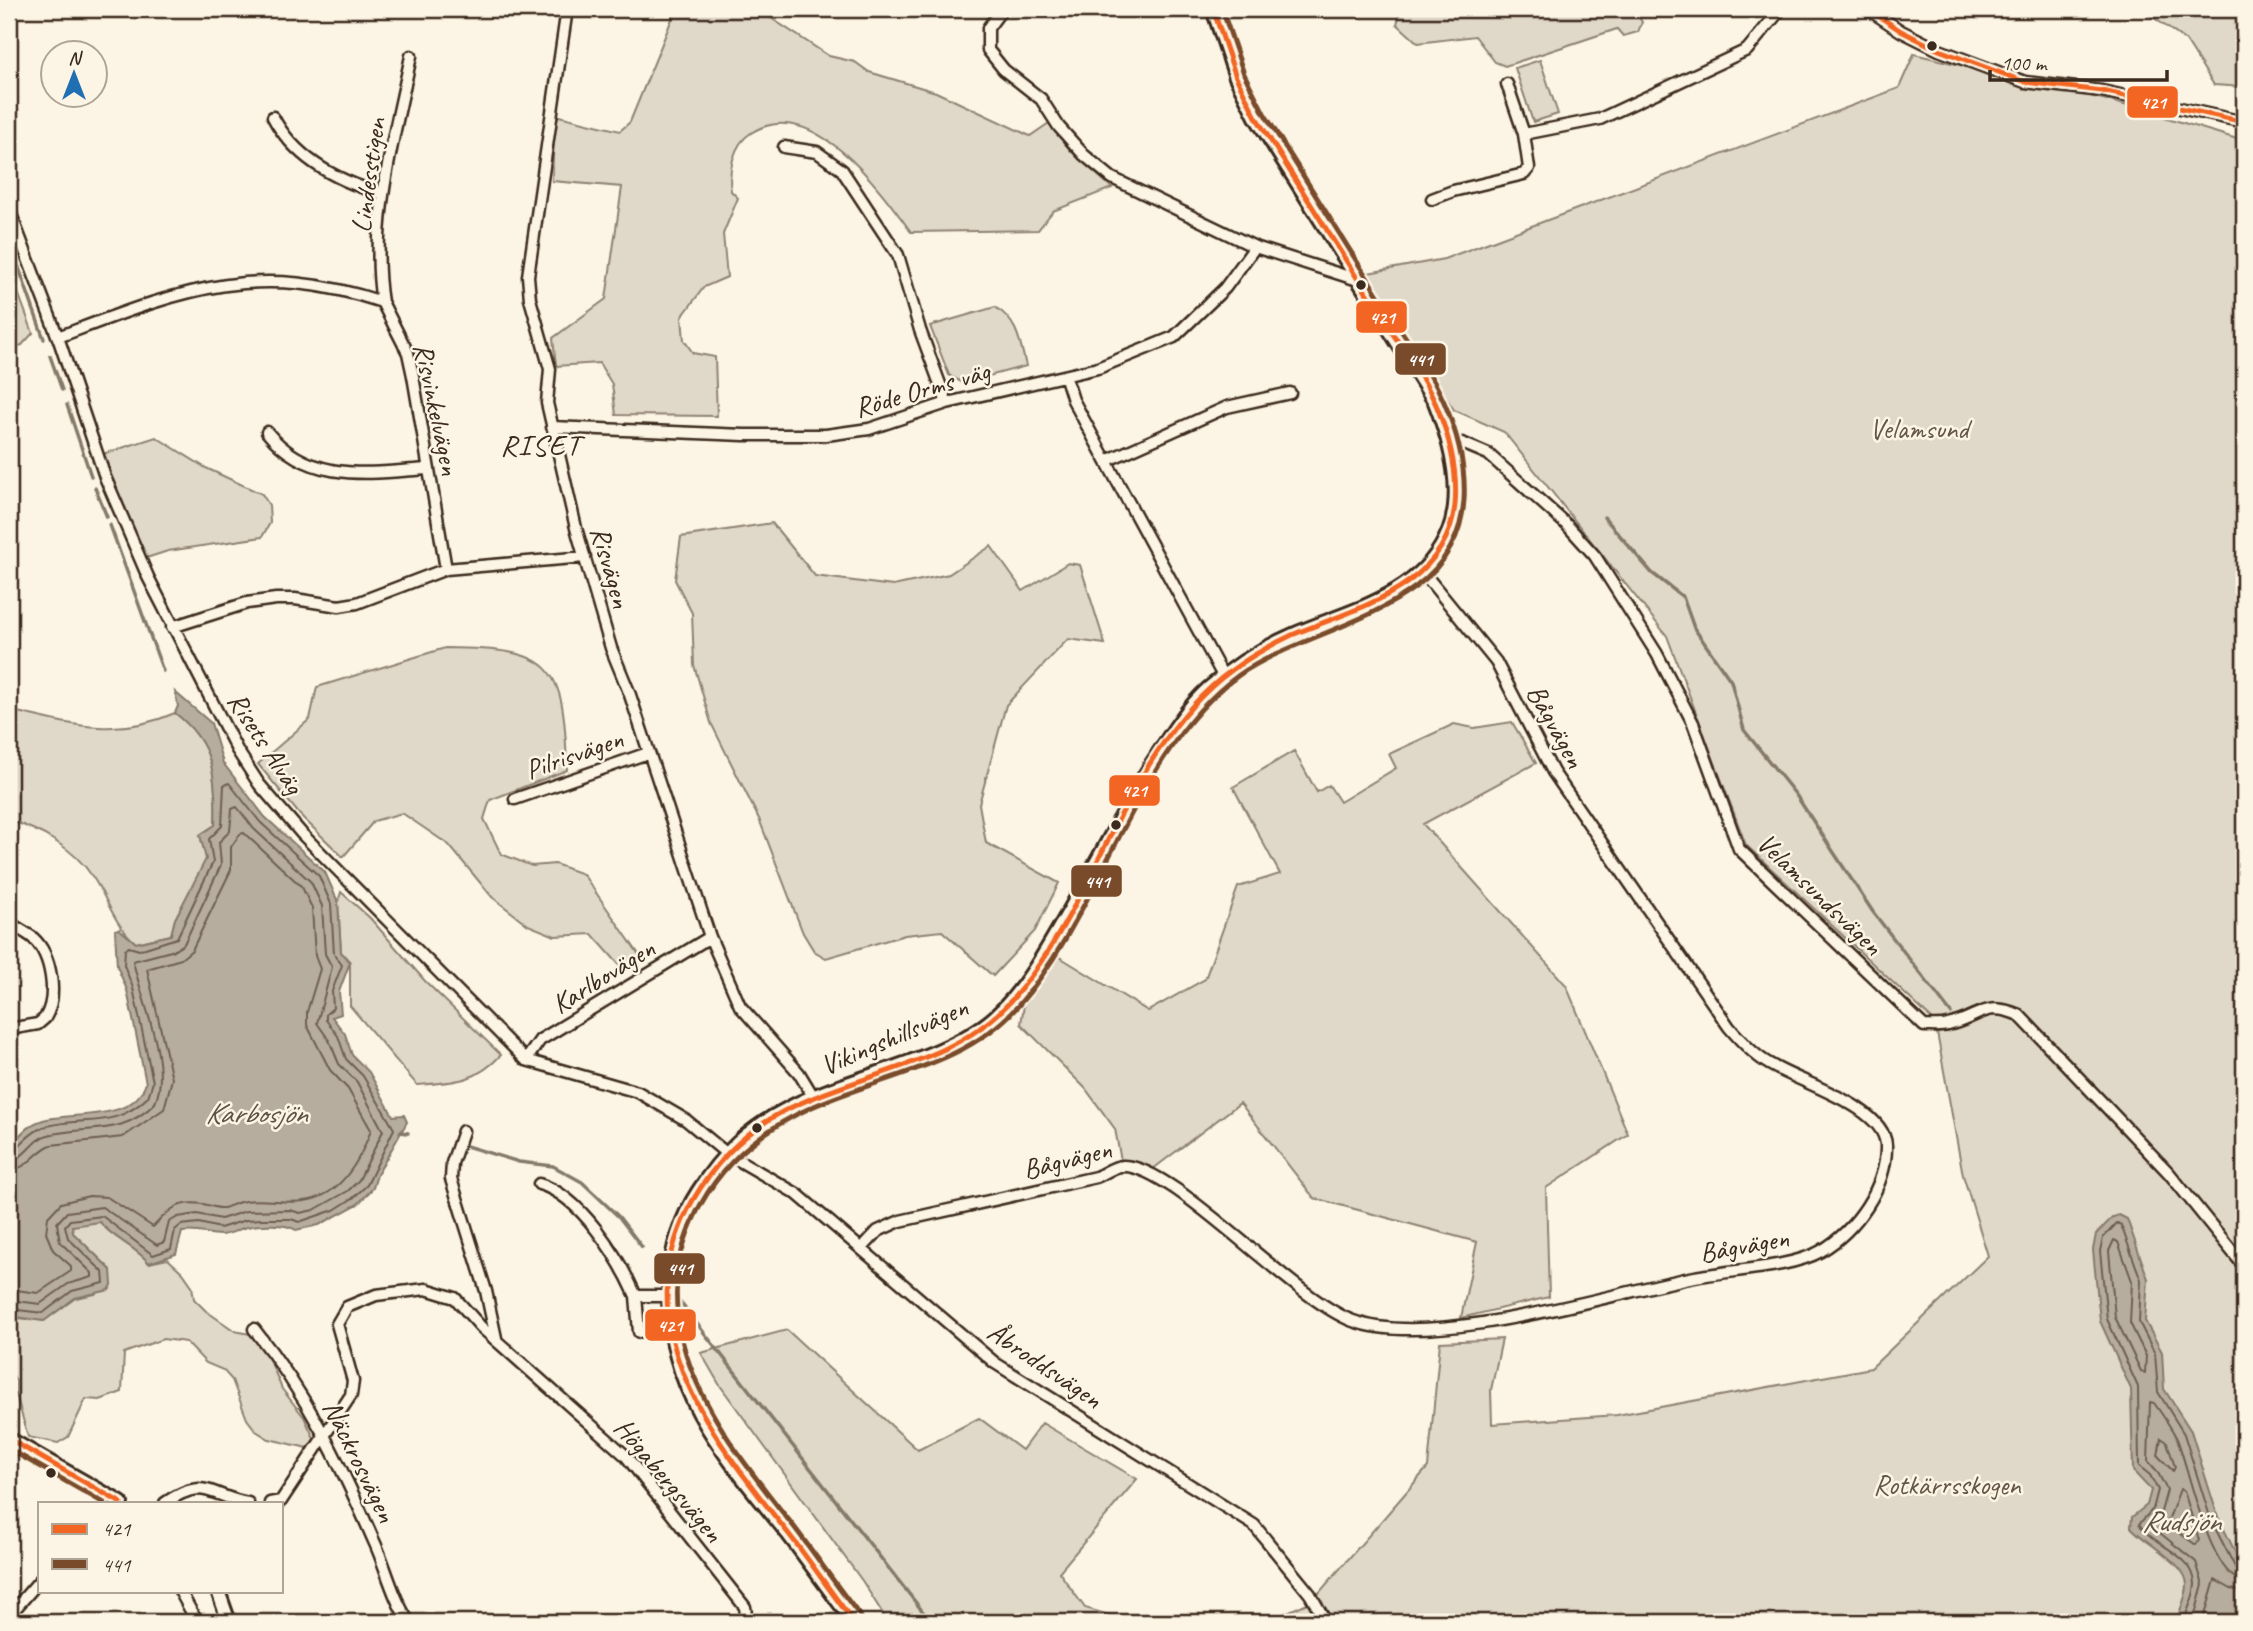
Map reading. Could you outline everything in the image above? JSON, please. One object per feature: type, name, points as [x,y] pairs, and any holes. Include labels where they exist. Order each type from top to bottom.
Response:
[{"type":"street","points":[[9,15],[10,9]]},
{"type":"street","name":"Risvägen","points":[[567,9],[528,276],[530,299],[550,369],[547,403],[552,427],[611,648],[629,692],[710,937],[740,1006],[799,1073],[813,1096]]},
{"type":"street","points":[[1002,9],[988,27],[988,50],[1004,70],[1041,99],[1059,127],[1084,155],[1112,178],[1255,247],[1355,279]]},
{"type":"street","name":"Vikingshillsvägen","points":[[854,1622],[702,1421],[674,1358],[668,1296],[670,1265],[680,1226],[697,1193],[726,1153],[763,1121],[813,1096],[942,1047],[994,1018],[1037,967],[1161,750],[1194,703],[1223,676],[1287,637],[1390,595],[1422,571],[1445,541],[1452,523],[1454,489],[1451,443],[1435,402],[1355,279],[1256,117],[1236,78],[1213,9]]},
{"type":"street","points":[[1524,134],[1600,119],[1747,50],[1781,9]]},
{"type":"street","points":[[1868,9],[1901,31],[1939,50],[2025,82],[2102,91],[2244,122]]},
{"type":"street","name":"Lindesstigen","points":[[382,302],[379,282],[383,194],[411,56]]},
{"type":"street","points":[[1432,199],[1453,191],[1524,174],[1529,168],[1524,134],[1507,84]]},
{"type":"street","points":[[273,117],[280,130],[333,177],[383,194]]},
{"type":"street","points":[[784,147],[817,152],[842,170],[898,255],[919,330],[947,403]]},
{"type":"street","name":"Risets Alväg","points":[[9,209],[58,337],[120,516],[172,627],[237,750],[259,784],[302,834],[526,1060],[638,1092],[686,1120],[726,1153]]},
{"type":"street","name":"Röde Orms väg","points":[[552,427],[731,435],[850,433],[947,403],[1030,382],[1066,378],[1174,337],[1225,288],[1255,247]]},
{"type":"street","points":[[58,337],[159,298],[198,287],[233,282],[318,286],[351,292],[382,302]]},
{"type":"street","name":"Risvinkelvägen","points":[[382,302],[408,353],[446,569]]},
{"type":"street","points":[[1066,378],[1073,400],[1223,676]]},
{"type":"street","points":[[1106,461],[1227,407],[1290,393]]},
{"type":"street","points":[[267,432],[278,445],[335,472],[361,474],[427,468]]},
{"type":"street","name":"Velamsundsvägen","points":[[1451,443],[1462,443],[1488,454],[1567,525],[1595,556],[1657,654],[1693,723],[1739,849],[1924,1026],[1948,1025],[1983,1010],[2000,1007],[2019,1015],[2169,1173],[2244,1266]]},
{"type":"street","points":[[172,627],[247,603],[295,599],[339,606],[357,603],[446,569],[585,557]]},
{"type":"street","name":"Bågvägen","points":[[863,1247],[878,1231],[900,1221],[1096,1177],[1122,1166],[1148,1173],[1182,1192],[1263,1262],[1326,1307],[1353,1321],[1405,1330],[1481,1322],[1694,1277],[1788,1263],[1822,1250],[1858,1217],[1876,1189],[1882,1170],[1886,1146],[1881,1128],[1865,1112],[1766,1062],[1729,1027],[1553,772],[1496,662],[1422,571]]},
{"type":"street","name":"Pilrisvägen","points":[[515,799],[648,753]]},
{"type":"street","points":[[9,922],[34,939],[41,948],[49,970],[51,991],[45,1018],[38,1024],[9,1029]]},
{"type":"street","name":"Karlbovägen","points":[[526,1060],[540,1040],[710,937]]},
{"type":"street","points":[[463,1131],[454,1152],[451,1179],[486,1291],[496,1338]]},
{"type":"street","name":"Åbroddsvägen","points":[[726,1153],[797,1194],[863,1247],[996,1363],[1254,1525],[1310,1594],[1326,1622]]},
{"type":"street","points":[[539,1184],[566,1197],[593,1227],[622,1268],[636,1296],[639,1332]]},
{"type":"street","name":"Högabergsvägen","points":[[276,1502],[281,1501],[351,1395],[353,1381],[337,1324],[347,1307],[356,1301],[408,1289],[442,1292],[455,1298],[626,1456],[745,1607],[747,1622]]},
{"type":"street","points":[[636,1296],[668,1296]]},
{"type":"street","name":"Näckrosvägen","points":[[254,1329],[300,1392],[326,1434],[375,1542],[399,1605],[410,1622]]},
{"type":"street","points":[[9,1439],[114,1502]]},
{"type":"street","points":[[167,1502],[198,1488],[214,1490],[245,1502]]},
{"type":"street","points":[[13,1611],[38,1582]]},
{"type":"street","points":[[181,1592],[197,1622]]},
{"type":"street","points":[[218,1592],[229,1622]]},
{"type":"green space","points":[[676,9],[757,9],[829,56],[855,62],[869,72],[936,92],[1030,136],[1049,123],[1070,150],[1112,188],[1053,211],[1038,230],[911,232],[863,171],[820,136],[797,126],[774,124],[751,133],[740,144],[731,167],[731,191],[738,198],[723,234],[727,277],[704,287],[682,317],[684,340],[693,353],[715,357],[717,416],[616,415],[612,384],[599,363],[556,366],[553,338],[606,299],[622,187],[552,181],[555,115],[620,131],[630,122]]},
{"type":"green space","points":[[1401,9],[1634,9],[1642,22],[1638,32],[1623,36],[1617,29],[1505,66],[1495,62],[1475,36],[1418,43],[1397,24]]},
{"type":"green space","points":[[2142,9],[2244,9],[2244,87],[2214,85],[2186,41]]},
{"type":"green space","name":"Velamsund","points":[[1914,54],[2111,101],[2244,141],[2244,1622],[1462,1622],[1461,1619],[1454,1622],[1265,1622],[1312,1601],[1428,1467],[1440,1342],[1502,1339],[1491,1390],[1492,1424],[1617,1415],[1871,1368],[1988,1256],[1963,1175],[1935,1022],[1746,845],[1667,636],[1504,432],[1454,410],[1368,273],[1444,259],[1899,88]]},
{"type":"green space","points":[[1540,60],[1558,114],[1533,122],[1515,68]]},
{"type":"green space","points":[[9,268],[33,333],[22,345],[9,349]]},
{"type":"green space","points":[[995,307],[1013,325],[1020,340],[1026,366],[963,383],[949,375],[930,326]]},
{"type":"green space","points":[[156,437],[206,468],[262,494],[269,505],[270,523],[262,537],[168,551],[140,560],[107,478],[103,454]]},
{"type":"green space","points":[[772,523],[815,576],[893,586],[949,574],[991,546],[1023,591],[1068,563],[1080,565],[1105,644],[1068,639],[1006,705],[979,804],[986,843],[1059,883],[1035,931],[993,976],[942,931],[905,935],[826,958],[814,951],[803,933],[759,819],[711,723],[694,665],[692,613],[675,580],[681,537]]},
{"type":"green space","points":[[445,648],[510,652],[531,659],[546,669],[556,684],[562,706],[567,770],[490,800],[484,819],[501,854],[532,866],[555,864],[583,874],[640,956],[622,968],[592,934],[555,936],[528,925],[492,897],[449,845],[402,813],[374,821],[343,857],[300,815],[258,764],[310,719],[317,687]]},
{"type":"green space","points":[[9,710],[72,724],[112,727],[153,721],[175,713],[198,737],[206,749],[214,777],[215,825],[200,835],[207,859],[175,919],[171,935],[136,943],[116,919],[98,885],[76,857],[44,835],[9,820]]},
{"type":"green space","points":[[1512,722],[1536,763],[1423,824],[1566,985],[1628,1134],[1546,1188],[1549,1297],[1461,1318],[1477,1242],[1314,1198],[1240,1103],[1153,1169],[1121,1161],[1115,1129],[1085,1088],[1021,1024],[1024,1005],[1058,956],[1148,1011],[1205,979],[1238,887],[1280,874],[1233,787],[1294,751],[1317,792],[1329,785],[1340,802],[1396,768],[1389,754],[1454,724],[1474,728]]},
{"type":"green space","points":[[341,892],[370,918],[425,981],[501,1055],[473,1076],[417,1085],[350,1006],[350,963],[341,952],[338,902]]},
{"type":"green space","points":[[100,1222],[149,1263],[168,1259],[183,1273],[192,1286],[194,1299],[206,1311],[235,1331],[250,1334],[269,1358],[282,1389],[304,1417],[315,1440],[312,1449],[269,1439],[256,1431],[247,1419],[232,1380],[223,1370],[206,1363],[186,1342],[163,1339],[124,1353],[122,1392],[100,1400],[86,1399],[68,1437],[58,1443],[28,1437],[16,1394],[16,1381],[9,1369],[9,1317],[44,1321],[75,1298],[95,1294],[111,1270],[73,1233],[71,1226]]},
{"type":"green space","points":[[787,1330],[918,1450],[979,1418],[1022,1450],[1042,1423],[1137,1479],[1059,1572],[1085,1608],[1133,1622],[888,1622],[863,1582],[719,1384],[701,1353]]},
{"type":"water","name":"Karbosjön","points":[[175,692],[211,723],[223,763],[265,817],[325,872],[338,902],[341,952],[350,962],[339,992],[341,1014],[332,1017],[345,1034],[352,1055],[369,1072],[393,1116],[404,1115],[407,1122],[377,1175],[373,1188],[358,1204],[319,1225],[296,1230],[279,1225],[259,1225],[220,1235],[182,1232],[176,1254],[149,1263],[100,1222],[72,1226],[73,1233],[111,1270],[112,1285],[109,1290],[75,1298],[44,1321],[9,1316],[9,1146],[37,1122],[116,1110],[139,1096],[146,1083],[127,990],[117,966],[115,930],[119,929],[136,943],[171,935],[175,919],[206,859],[200,835],[215,825],[214,777],[198,737],[175,713],[178,706]]},
{"type":"water","name":"Rudsjön","points":[[2119,1215],[2127,1219],[2148,1279],[2145,1321],[2162,1352],[2164,1389],[2191,1431],[2218,1517],[2244,1570],[2244,1622],[2176,1622],[2186,1594],[2185,1577],[2173,1561],[2131,1527],[2132,1517],[2147,1505],[2151,1490],[2133,1471],[2131,1389],[2100,1321],[2093,1250],[2096,1234],[2113,1217]]},
{"type":"waterway","points":[[9,240],[44,339]]},
{"type":"waterway","points":[[50,356],[62,390]]},
{"type":"waterway","points":[[67,405],[91,476]]},
{"type":"waterway","points":[[95,488],[107,517]]},
{"type":"waterway","points":[[1604,517],[1652,573],[1683,597],[1694,628],[1731,681],[1744,730],[1796,795],[1873,912],[1951,1013]]},
{"type":"waterway","points":[[110,525],[163,671]]},
{"type":"waterway","points":[[400,1132],[408,1133]]},
{"type":"waterway","points":[[463,1145],[519,1162],[553,1166],[582,1182],[619,1217],[642,1247]]},
{"type":"waterway","points":[[680,1302],[931,1622]]},
{"type":"transit line","name":"421","points":[[854,1622],[731,1459],[685,1378],[672,1336],[667,1292],[673,1247],[693,1200],[724,1158],[763,1123],[821,1094],[936,1053],[988,1023],[1010,1002],[1040,964],[1066,921],[1138,784],[1165,741],[1196,702],[1232,670],[1261,651],[1292,635],[1369,604],[1416,575],[1435,557],[1448,533],[1455,505],[1452,454],[1431,395],[1256,117],[1236,77],[1213,9]]},
{"type":"transit line","name":"441","points":[[861,1617],[740,1456],[715,1417],[695,1378],[681,1336],[676,1294],[682,1249],[701,1204],[735,1159],[778,1125],[838,1096],[921,1068],[973,1043],[996,1027],[1017,1007],[1046,969],[1073,926],[1146,788],[1173,745],[1203,707],[1239,675],[1270,657],[1341,627],[1410,591],[1436,568],[1455,538],[1464,500],[1464,475],[1457,437],[1438,390],[1264,113],[1244,74],[1222,9]]},
{"type":"transit line","name":"421","points":[[1868,9],[1901,31],[1939,50],[2025,82],[2102,91],[2244,122]]},
{"type":"transit line","name":"421","points":[[9,1439],[119,1502]]},
{"type":"transit line","name":"441","points":[[9,1449],[102,1502]]},
{"type":"district","name":"RISET","points":[[541,445]]},
{"type":"park label","name":"Rotkärrsskogen","points":[[1947,1484]]}]
